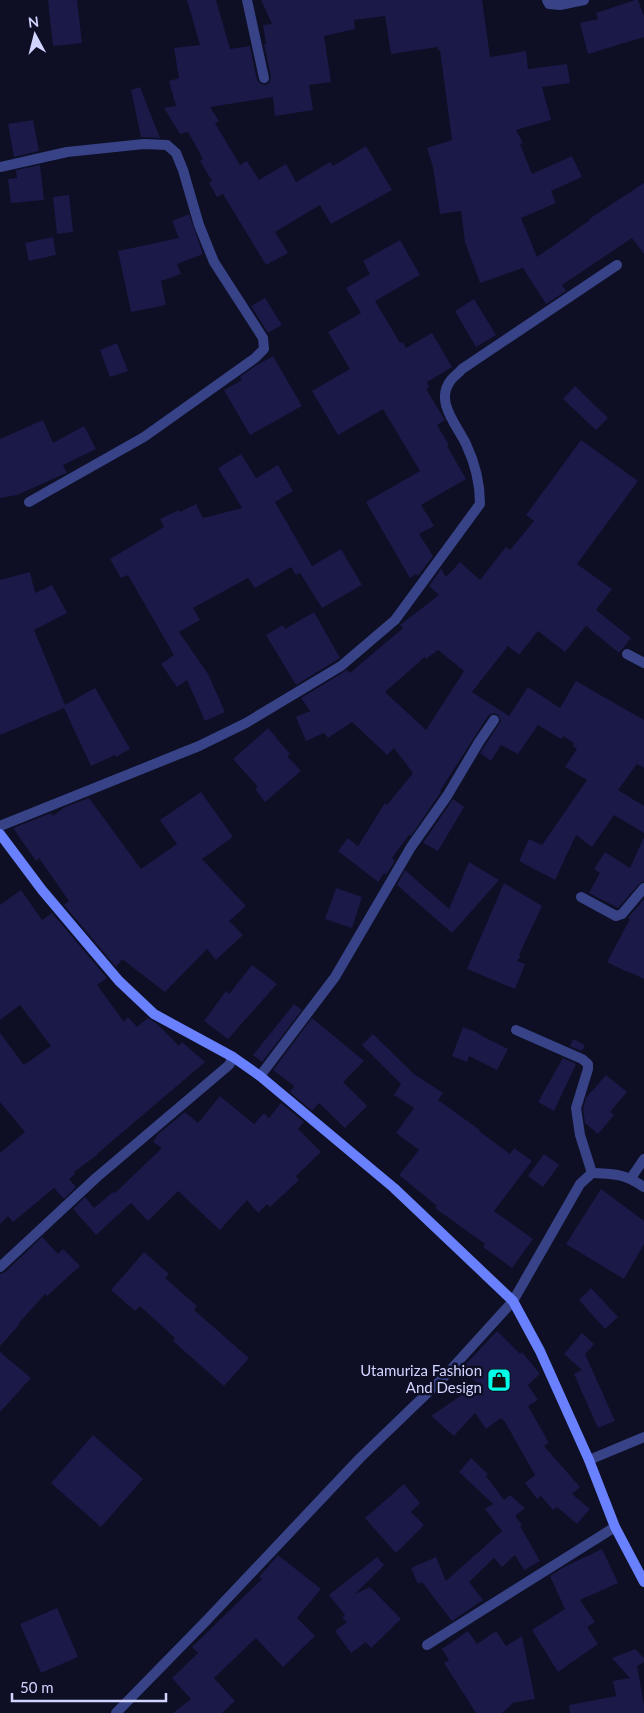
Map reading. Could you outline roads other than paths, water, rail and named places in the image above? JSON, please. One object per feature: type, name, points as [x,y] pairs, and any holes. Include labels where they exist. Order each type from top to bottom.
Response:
[{"type":"street","points":[[246,0],[264,78]]},
{"type":"street","points":[[547,0],[550,4],[560,5],[584,0]]},
{"type":"street","points":[[0,167],[67,152],[144,144],[168,146],[176,153],[183,170],[199,226],[214,262],[264,338],[264,348],[255,358],[144,437],[29,502]]},
{"type":"street","points":[[0,826],[198,746],[246,723],[341,666],[395,620],[480,504],[480,484],[467,446],[446,407],[446,390],[450,380],[462,369],[617,265]]},
{"type":"street","points":[[627,654],[644,662]]},
{"type":"street","points":[[260,1076],[335,977],[411,847],[447,796],[478,742],[494,720]]},
{"type":"street","points":[[0,834],[42,890],[119,981],[154,1014],[232,1057],[260,1076],[394,1188],[513,1301],[540,1351],[589,1460],[615,1527],[644,1582]]},
{"type":"street","points":[[581,897],[616,916],[622,914],[644,888]]},
{"type":"street","points":[[516,1030],[582,1059],[588,1064],[576,1108],[580,1135],[592,1173]]},
{"type":"street","points":[[0,1267],[97,1176],[229,1065],[232,1057]]},
{"type":"street","points":[[631,1178],[644,1159]]},
{"type":"street","points":[[116,1713],[206,1622],[360,1458],[444,1377],[513,1301],[580,1184],[592,1173],[618,1174],[631,1178],[644,1187]]},
{"type":"street","points":[[589,1460],[644,1437]]},
{"type":"street","points":[[427,1645],[615,1527]]},
{"type":"place","name":"Utamuriza Fashion And Design","points":[[499,1380]]}]
